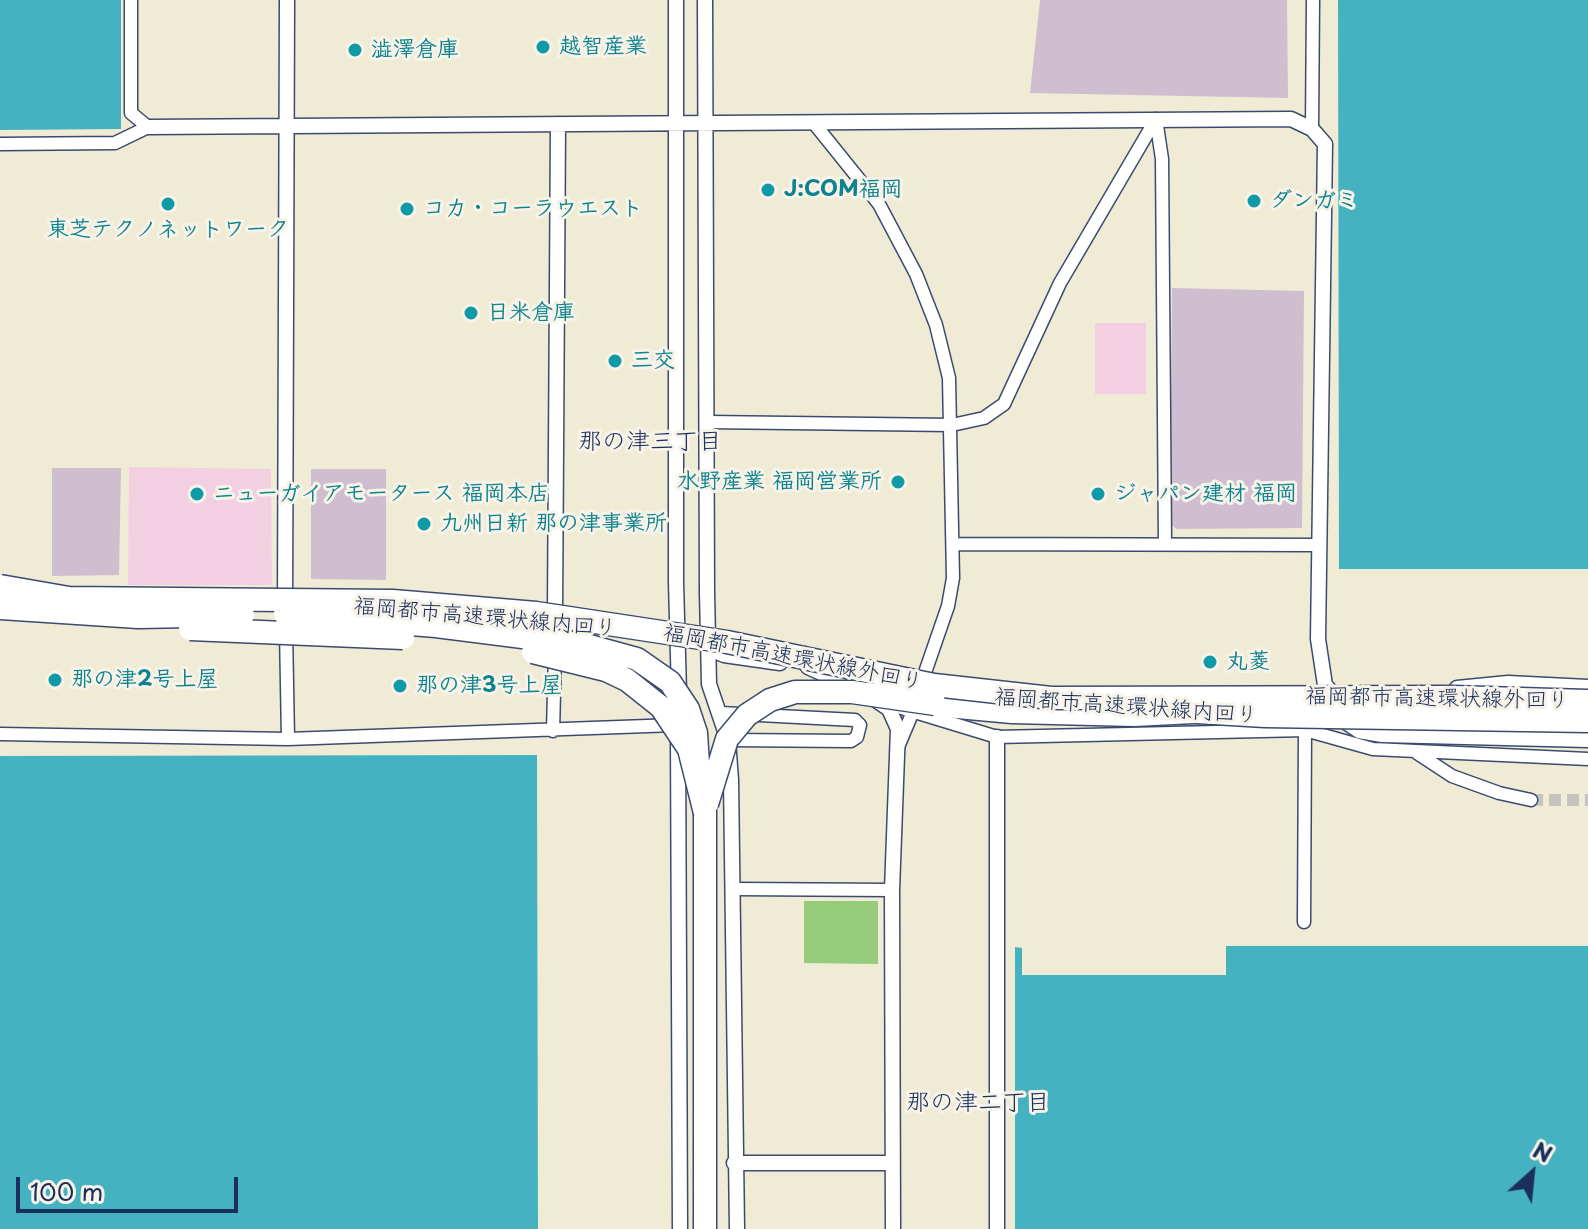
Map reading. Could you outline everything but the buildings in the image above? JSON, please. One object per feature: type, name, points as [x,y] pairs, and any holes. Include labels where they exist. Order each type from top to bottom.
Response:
[{"type":"highway","name":"福岡都市高速環状線外回り","points":[[0,586],[69,598],[393,601],[536,613],[727,642],[923,684],[1051,698],[1312,697],[1588,701]]},
{"type":"highway","name":"福岡都市高速環状線内回り","points":[[0,596],[139,607],[348,606],[532,618],[712,644],[987,697],[1201,712],[1588,721]]},
{"type":"highway","points":[[0,606],[68,620],[139,627],[423,639],[584,662],[627,680],[670,718],[689,749],[705,805],[705,1229]]},
{"type":"highway","points":[[705,805],[723,753],[742,724],[772,704],[811,692],[841,690],[1012,712],[1134,715],[1187,714],[1312,697]]},
{"type":"highway","points":[[705,1229],[705,805],[721,753],[735,728],[754,709],[795,692],[852,692],[1030,713],[1102,717],[1201,712]]},
{"type":"street","points":[[131,0],[131,113],[148,127]]},
{"type":"street","points":[[287,0],[285,607],[288,739]]},
{"type":"street","points":[[676,0],[680,1229]]},
{"type":"street","points":[[705,0],[709,684],[728,740],[734,889],[734,1163],[737,1229]]},
{"type":"street","points":[[1312,129],[1313,0]]},
{"type":"street","points":[[707,422],[952,425],[984,418],[1004,404],[1060,283],[1156,119]]},
{"type":"street","points":[[1156,119],[1162,159],[1165,543]]},
{"type":"street","points":[[0,144],[115,143],[148,127],[1291,119],[1312,129],[1325,144],[1322,506],[1317,581],[1320,664],[1325,685],[1338,699],[1508,683],[1588,687]]},
{"type":"street","points":[[813,122],[879,204],[916,274],[936,325],[949,378],[954,544],[948,606],[927,659],[913,714],[895,755]]},
{"type":"street","points":[[553,731],[558,124]]},
{"type":"street","points":[[954,544],[1319,545]]},
{"type":"street","points":[[1317,581],[1312,611],[1315,677],[1325,708],[1359,731],[1382,735],[1588,740]]},
{"type":"street","points":[[0,606],[555,611],[615,621],[724,655],[812,668],[913,714],[997,737],[1305,730],[1373,749],[1588,759]]},
{"type":"street","points":[[864,692],[889,709],[898,729],[892,890],[893,1229]]},
{"type":"street","points":[[721,713],[855,720],[860,725],[857,737],[851,741],[728,740]]},
{"type":"street","points":[[0,734],[288,739],[678,725]]},
{"type":"street","points":[[1304,922],[1305,730]]},
{"type":"street","points":[[997,737],[997,1229]]},
{"type":"street","points":[[1414,751],[1452,776],[1499,793],[1531,800]]},
{"type":"street","points":[[734,889],[892,890]]},
{"type":"street","points":[[734,1163],[893,1163]]},
{"type":"shaded area","points":[[1040,0],[1287,0],[1288,98],[1030,93]]},
{"type":"shaded area","points":[[1172,288],[1304,291],[1302,528],[1177,529],[1170,524]]},
{"type":"shaded area","points":[[1095,323],[1146,323],[1146,394],[1095,394]]},
{"type":"shaded area","name":"ニューガイアモータース 福岡本店","points":[[129,467],[271,469],[272,585],[128,585]]},
{"type":"shaded area","points":[[52,468],[121,468],[119,575],[52,576]]},
{"type":"shaded area","points":[[311,469],[386,469],[386,580],[311,579]]},
{"type":"green space","points":[[804,901],[878,901],[878,964],[804,963]]},
{"type":"water","points":[[0,0],[121,0],[121,129],[0,130]]},
{"type":"water","points":[[1338,0],[1588,0],[1588,569],[1339,569]]},
{"type":"water","points":[[537,755],[538,1229],[0,1229],[0,756]]},
{"type":"water","points":[[1226,946],[1588,946],[1588,1229],[1015,1229],[1015,947],[1022,948],[1022,975],[1226,975]]},
{"type":"tunnel","points":[[1531,800],[1588,800]]},
{"type":"place","name":"越智産業","points":[[543,47]]},
{"type":"place","name":"澁澤倉庫","points":[[355,50]]},
{"type":"place","name":"J:COM福岡","points":[[768,190]]},
{"type":"place","name":"ダンガミ","points":[[1254,201]]},
{"type":"place","name":"東芝テクノネットワーク","points":[[168,204]]},
{"type":"place","name":"コカ・コーラウエスト","points":[[407,209]]},
{"type":"place","name":"日米倉庫","points":[[471,313]]},
{"type":"place","name":"三交","points":[[615,361]]},
{"type":"place","name":"水野産業 福岡営業所","points":[[898,482]]},
{"type":"place","name":"ニューガイアモータース 福岡本店","points":[[197,494]]},
{"type":"place","name":"ジャパン建材 福岡","points":[[1098,494]]},
{"type":"place","name":"九州日新 那の津事業所","points":[[424,524]]},
{"type":"place","name":"丸菱","points":[[1210,662]]},
{"type":"place","name":"那の津2号上屋","points":[[55,680]]},
{"type":"place","name":"那の津3号上屋","points":[[400,686]]},
{"type":"district","name":"那の津三丁目","points":[[650,442]]},
{"type":"district","name":"那の津二丁目","points":[[978,1103]]}]
